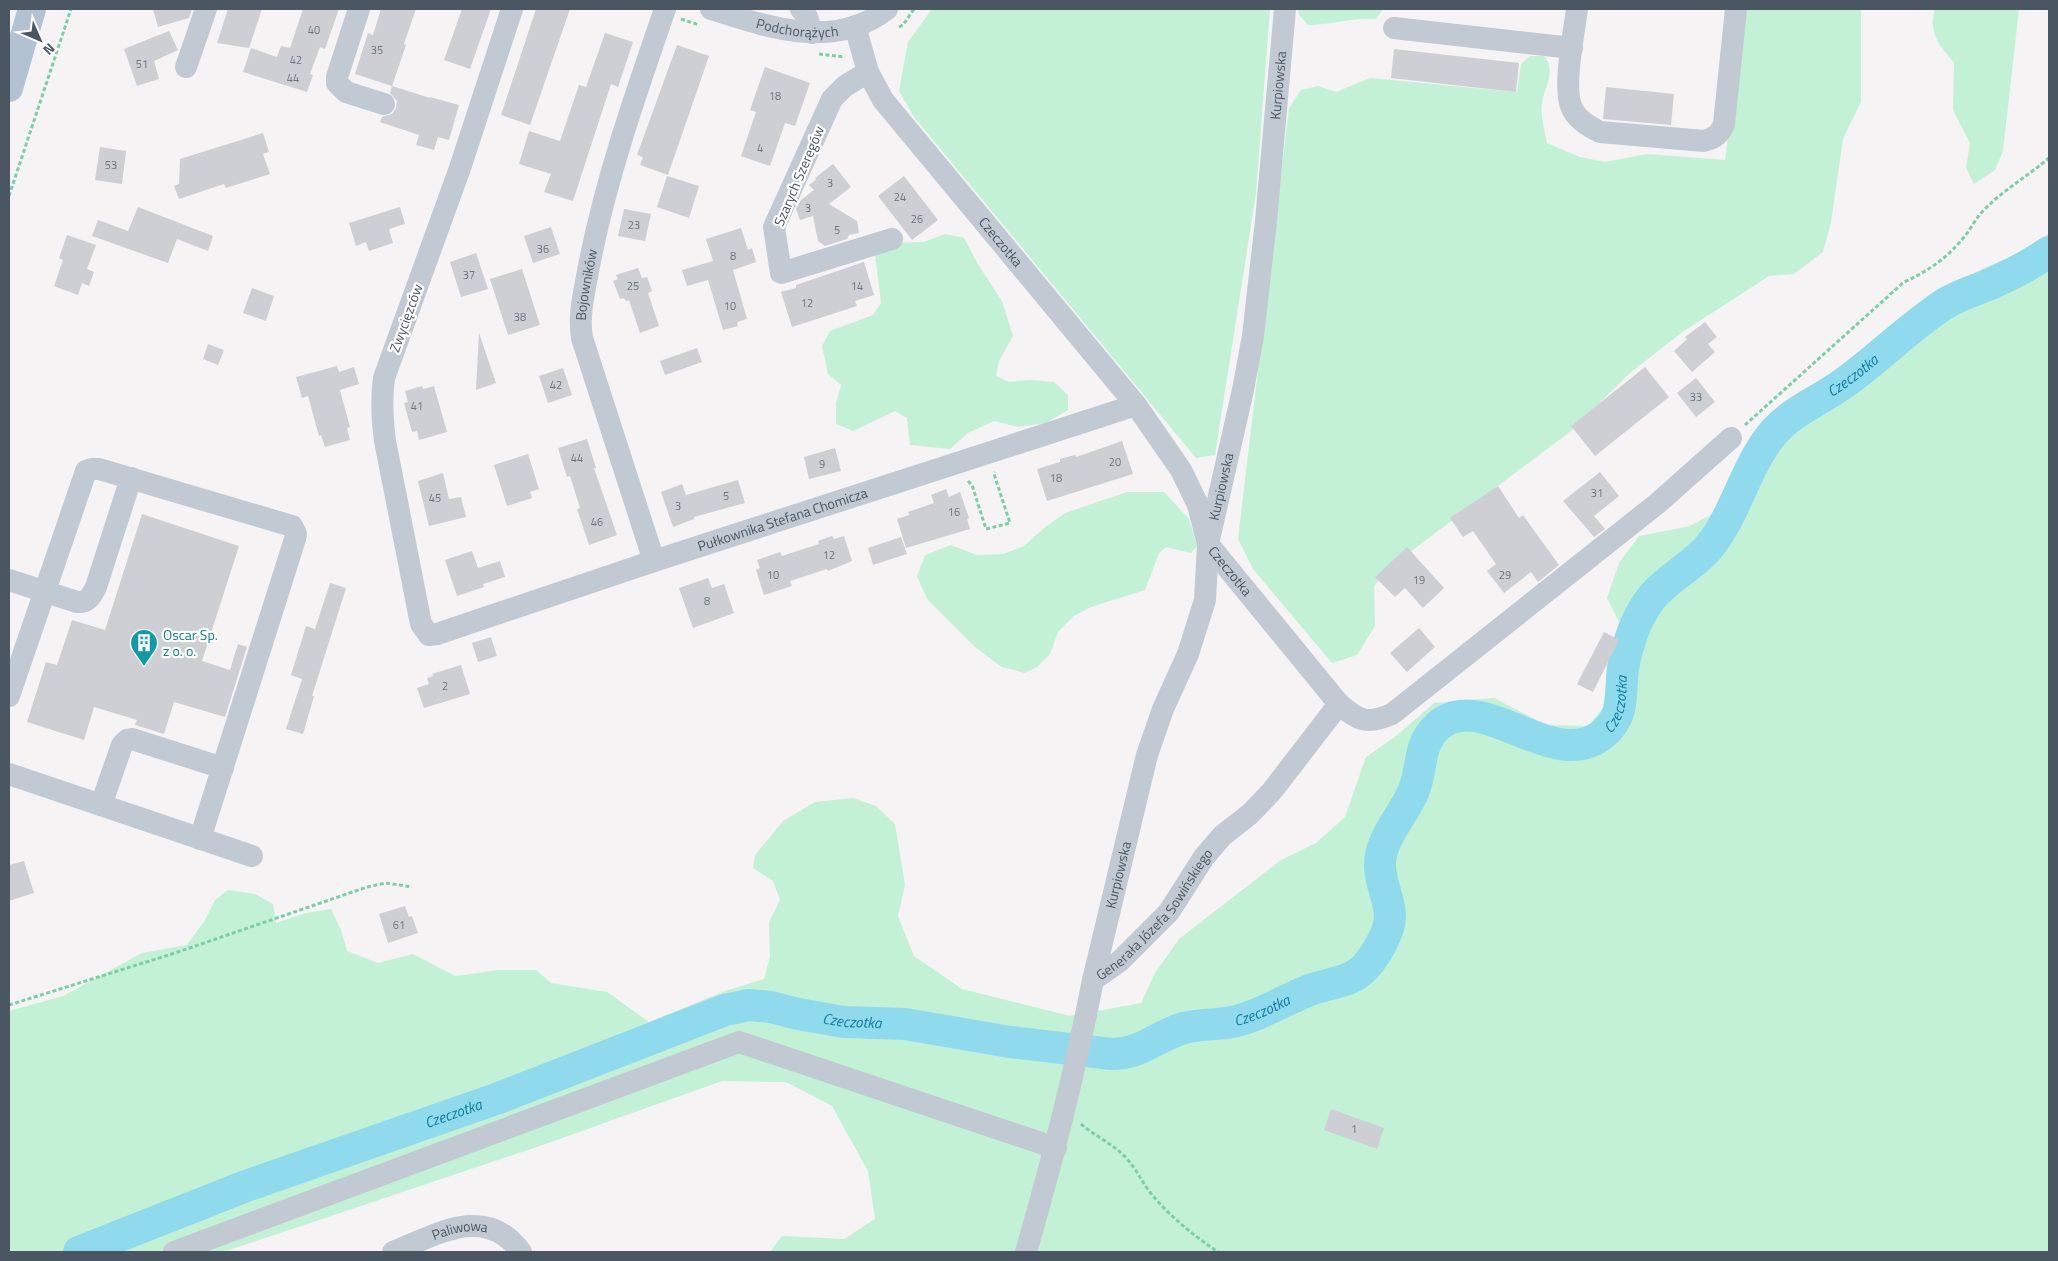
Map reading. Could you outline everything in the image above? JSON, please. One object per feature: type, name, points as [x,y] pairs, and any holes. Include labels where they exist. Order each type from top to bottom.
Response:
[{"type":"main road","points":[[9,88],[32,9]]},
{"type":"street","points":[[186,67],[206,9]]},
{"type":"street","points":[[359,9],[337,77],[337,83],[346,92],[384,104]]},
{"type":"street","name":"Zwycięzców","points":[[429,635],[421,624],[385,441],[382,416],[383,389],[388,368],[460,168],[512,9]]},
{"type":"street","name":"Bojowników","points":[[654,561],[580,326],[585,286],[604,197],[664,9]]},
{"type":"street","name":"Podchorążych","points":[[711,9],[771,28],[812,33],[855,26],[871,20],[887,9]]},
{"type":"street","points":[[801,9],[807,18],[812,33]]},
{"type":"street","name":"Kurpiowska","points":[[1093,980],[1147,755],[1163,710],[1188,654],[1205,600],[1208,544],[1243,390],[1253,336],[1266,221],[1285,9]]},
{"type":"street","points":[[1577,9],[1568,93],[1571,108],[1579,118],[1589,127],[1600,132],[1704,141],[1714,139],[1724,124],[1736,9]]},
{"type":"street","name":"Czeczotka","points":[[855,26],[868,72],[883,100],[1136,405],[1181,470],[1198,505],[1208,544],[1339,704],[1355,718],[1380,719],[1392,714],[1658,503],[1731,438]]},
{"type":"street","points":[[1394,28],[1572,48]]},
{"type":"street","name":"Szarych Szeregów","points":[[868,72],[845,86],[832,99],[774,227],[780,273],[892,239]]},
{"type":"street","name":"Pułkownika Stefana Chomicza","points":[[429,635],[437,634],[654,561],[1136,405]]},
{"type":"street","points":[[9,696],[86,471],[99,469],[292,526],[296,534],[200,839]]},
{"type":"street","points":[[9,580],[84,602],[93,594],[131,478]]},
{"type":"street","name":"Generała Józefa Sowińskiego","points":[[1026,1252],[1056,1148],[1080,1049],[1093,980],[1120,961],[1169,912],[1204,857],[1222,836],[1250,814],[1272,791],[1339,704]]},
{"type":"street","points":[[101,805],[122,745],[127,740],[132,739],[223,768]]},
{"type":"street","points":[[9,774],[252,856]]},
{"type":"street","points":[[174,1252],[739,1042],[1056,1148]]},
{"type":"street","name":"Paliwowa","points":[[394,1252],[456,1227],[474,1225],[498,1231],[512,1241],[521,1252]]},
{"type":"path","points":[[9,196],[70,9]]},
{"type":"path","points":[[1731,438],[1904,282],[1923,274],[1945,258],[1984,210],[2004,191],[2033,172],[2049,158]]},
{"type":"path","points":[[965,478],[972,485],[986,529],[1010,523],[994,474],[997,469]]},
{"type":"path","points":[[9,1005],[175,953],[367,887],[386,883],[412,887]]},
{"type":"path","points":[[1065,1111],[1084,1128],[1117,1150],[1133,1167],[1149,1191],[1179,1222],[1198,1239],[1218,1252]]},
{"type":"green space","points":[[932,9],[1270,9],[1256,193],[1215,455],[1196,458],[914,117],[899,91],[908,42]]},
{"type":"green space","points":[[1299,9],[1383,9],[1376,19],[1308,25],[1298,13]]},
{"type":"green space","points":[[1744,9],[1861,9],[1861,102],[1843,139],[1831,222],[1823,252],[1794,274],[1769,276],[1681,333],[1630,373],[1571,431],[1386,570],[1374,587],[1375,626],[1357,655],[1332,663],[1253,569],[1238,539],[1289,108],[1301,90],[1318,86],[1336,92],[1370,78],[1517,92],[1521,64],[1530,56],[1544,56],[1548,62],[1550,73],[1543,97],[1542,109],[1547,143],[1580,157],[1605,162],[1647,154],[1725,160]]},
{"type":"green space","points":[[1935,9],[2019,9],[2003,151],[1995,170],[1974,184],[1966,168],[1970,143],[1953,110],[1954,63],[1936,38],[1933,25]]},
{"type":"green space","points":[[2049,233],[2049,1252],[770,1252],[782,1236],[844,1239],[875,1219],[868,1171],[832,1106],[786,1082],[722,1081],[537,1147],[223,1252],[9,1252],[9,1011],[63,996],[142,953],[187,945],[205,920],[215,900],[228,890],[255,894],[273,904],[276,923],[306,913],[331,909],[341,930],[347,951],[378,963],[413,954],[455,976],[499,970],[536,970],[551,983],[607,992],[649,1022],[725,991],[764,979],[770,957],[769,922],[780,900],[773,881],[753,868],[755,855],[783,821],[815,802],[853,798],[876,806],[895,824],[905,885],[898,916],[914,956],[962,989],[1070,1016],[1141,1003],[1155,973],[1179,939],[1281,860],[1316,843],[1345,817],[1366,757],[1396,736],[1434,703],[1494,698],[1546,725],[1588,726],[1603,708],[1610,656],[1621,626],[1607,598],[1619,563],[1639,536],[1690,526],[1718,511],[1772,415],[1851,361],[1902,330],[1926,300],[1982,269],[2028,249]]},
{"type":"green space","points":[[945,234],[964,238],[979,266],[1002,301],[1013,336],[999,361],[996,376],[1009,382],[1030,380],[1054,382],[1068,395],[1068,410],[1046,423],[1018,427],[994,421],[968,433],[950,449],[910,445],[907,418],[895,411],[853,431],[836,424],[836,403],[841,385],[828,374],[822,346],[830,331],[873,315],[881,303],[875,254],[886,243],[924,242]]},
{"type":"green space","points":[[1127,492],[1164,492],[1189,519],[1197,546],[1191,553],[1166,547],[1159,553],[1145,590],[1091,607],[1074,616],[1058,632],[1050,654],[1037,667],[1025,673],[1002,667],[975,647],[927,599],[917,576],[925,555],[951,545],[977,555],[1003,554],[1024,546],[1065,513]]},
{"type":"building","points":[[153,9],[192,9],[189,18],[158,27]]},
{"type":"building","points":[[228,9],[262,9],[249,48],[217,43]]},
{"type":"building","points":[[303,9],[339,9],[325,49],[320,47],[310,74],[313,75],[307,92],[243,72],[251,48],[277,57],[281,46],[290,48]]},
{"type":"building","points":[[381,9],[416,9],[392,86],[355,74],[368,33],[373,35]]},
{"type":"building","points":[[462,9],[491,9],[470,69],[444,60]]},
{"type":"building","points":[[536,9],[570,9],[530,125],[501,115]]},
{"type":"building","points":[[169,31],[178,50],[154,61],[159,79],[137,86],[124,49]]},
{"type":"building","points":[[605,33],[633,42],[618,87],[611,84],[573,201],[544,192],[551,174],[519,164],[529,131],[560,141],[579,85],[586,87]]},
{"type":"building","points":[[677,45],[709,56],[668,175],[640,165],[643,157],[637,155]]},
{"type":"building","points":[[1394,49],[1519,63],[1516,92],[1391,78]]},
{"type":"building","points":[[765,67],[810,83],[795,126],[785,123],[770,166],[741,156],[756,112],[750,110]]},
{"type":"building","points":[[392,86],[459,105],[449,140],[438,137],[434,150],[416,145],[419,135],[380,122],[382,117],[392,114],[396,108],[397,101],[390,93]]},
{"type":"building","points":[[1606,87],[1674,94],[1671,125],[1603,119]]},
{"type":"building","points":[[263,133],[269,152],[263,154],[270,174],[226,188],[224,184],[179,199],[174,186],[179,184],[180,159]]},
{"type":"building","points":[[100,147],[126,151],[122,184],[95,180]]},
{"type":"building","points":[[833,164],[851,187],[829,204],[857,221],[859,233],[849,235],[847,239],[825,246],[818,241],[813,216],[800,220],[796,209],[801,200],[814,190],[809,185]]},
{"type":"building","points":[[667,176],[699,186],[689,218],[657,207]]},
{"type":"building","points":[[904,176],[938,220],[912,240],[878,196]]},
{"type":"building","points":[[138,207],[213,236],[208,251],[177,239],[168,263],[92,236],[98,220],[128,231]]},
{"type":"building","points":[[400,207],[405,224],[389,229],[393,243],[369,251],[366,242],[356,246],[349,223]]},
{"type":"building","points":[[624,209],[651,214],[645,241],[618,236]]},
{"type":"building","points":[[551,227],[560,254],[533,263],[524,236]]},
{"type":"building","points":[[741,228],[748,250],[752,248],[756,262],[733,270],[747,319],[737,322],[738,326],[723,330],[708,280],[687,286],[682,270],[713,261],[706,239]]},
{"type":"building","points":[[67,235],[96,245],[87,269],[94,272],[89,286],[82,283],[78,295],[54,286],[63,260],[59,258]]},
{"type":"building","points":[[476,253],[488,289],[461,297],[450,262]]},
{"type":"building","points":[[864,262],[874,295],[855,301],[857,306],[792,327],[781,292]]},
{"type":"building","points":[[638,268],[642,278],[647,277],[652,291],[648,293],[659,326],[640,333],[629,300],[620,299],[613,281],[618,279],[616,275]]},
{"type":"building","points":[[522,269],[540,325],[508,335],[490,279]]},
{"type":"building","points":[[252,288],[274,296],[266,321],[243,313]]},
{"type":"building","points":[[1705,322],[1717,337],[1708,344],[1715,352],[1692,372],[1674,351],[1687,339],[1685,337]]},
{"type":"building","points":[[479,333],[496,383],[476,390]]},
{"type":"building","points":[[208,344],[224,350],[218,365],[203,359]]},
{"type":"building","points":[[697,348],[702,362],[665,375],[660,361]]},
{"type":"building","points":[[337,366],[339,372],[354,367],[359,384],[340,390],[350,427],[347,428],[350,440],[325,447],[321,435],[319,436],[308,396],[302,398],[296,377]]},
{"type":"building","points":[[1645,367],[1669,397],[1595,456],[1571,426]]},
{"type":"building","points":[[563,368],[572,395],[548,403],[539,376]]},
{"type":"building","points":[[1696,378],[1715,402],[1696,417],[1677,393]]},
{"type":"building","points":[[422,386],[423,389],[434,386],[447,432],[419,440],[417,431],[412,432],[404,403],[408,402],[405,391]]},
{"type":"building","points":[[587,439],[596,468],[594,468],[617,535],[589,545],[577,509],[580,508],[570,476],[567,477],[558,448]]},
{"type":"building","points":[[1122,441],[1133,474],[1047,501],[1037,469],[1060,462],[1060,459],[1075,455],[1076,457]]},
{"type":"building","points":[[835,448],[841,471],[809,479],[804,457]]},
{"type":"building","points":[[528,454],[539,489],[530,492],[532,498],[507,506],[494,465]]},
{"type":"building","points":[[1600,472],[1619,496],[1594,516],[1605,529],[1594,537],[1563,501]]},
{"type":"building","points":[[443,473],[449,499],[461,497],[466,517],[429,526],[418,481]]},
{"type":"building","points":[[738,480],[745,503],[694,517],[694,519],[673,527],[661,492],[682,484],[686,495]]},
{"type":"building","points":[[1498,486],[1519,518],[1523,515],[1559,565],[1538,582],[1531,572],[1504,593],[1487,571],[1496,564],[1473,531],[1463,537],[1450,518]]},
{"type":"building","points":[[946,489],[949,497],[960,492],[969,518],[967,519],[970,529],[906,548],[897,519],[909,515],[908,512],[934,503],[931,495]]},
{"type":"building","points":[[142,514],[239,546],[202,661],[230,670],[238,644],[247,647],[225,717],[174,702],[164,734],[135,725],[137,720],[94,707],[84,740],[27,722],[46,662],[57,665],[72,620],[105,630]]},
{"type":"building","points":[[832,536],[834,539],[844,536],[852,561],[828,571],[827,569],[790,581],[792,586],[764,595],[756,570],[760,568],[757,560],[780,552],[782,556],[819,544],[818,541]]},
{"type":"building","points":[[901,537],[907,554],[873,565],[868,548]]},
{"type":"building","points":[[1407,547],[1444,588],[1423,608],[1405,588],[1395,597],[1375,577]]},
{"type":"building","points":[[472,551],[478,568],[500,561],[505,577],[483,584],[484,587],[457,596],[445,560]]},
{"type":"building","points":[[708,578],[712,588],[724,584],[734,613],[693,628],[679,588]]},
{"type":"building","points":[[330,583],[346,588],[312,696],[314,696],[303,734],[286,729],[302,679],[291,675],[306,626],[315,629]]},
{"type":"building","points":[[1419,628],[1435,647],[1407,672],[1390,653]]},
{"type":"building","points":[[1604,632],[1619,640],[1593,692],[1577,684]]},
{"type":"building","points":[[491,637],[497,656],[478,662],[472,643]]},
{"type":"building","points":[[461,665],[470,694],[424,708],[417,688],[429,684],[427,678],[433,676],[432,674]]},
{"type":"building","points":[[24,861],[34,893],[9,901],[9,865]]},
{"type":"building","points":[[405,906],[409,917],[412,916],[418,933],[388,943],[379,914]]},
{"type":"building","points":[[1331,1109],[1384,1128],[1377,1149],[1324,1130]]},
{"type":"waterway","name":"Czeczotka","points":[[79,1252],[246,1186],[496,1099],[725,1010],[749,1005],[771,1007],[844,1022],[905,1024],[1010,1042],[1112,1054],[1141,1048],[1184,1028],[1242,1019],[1310,990],[1352,977],[1371,960],[1388,928],[1390,912],[1380,866],[1383,846],[1414,790],[1424,749],[1431,733],[1438,726],[1456,717],[1475,716],[1540,739],[1562,744],[1583,744],[1603,734],[1611,726],[1619,709],[1622,673],[1639,617],[1653,596],[1702,555],[1719,534],[1756,458],[1775,431],[1791,417],[1857,374],[1943,305],[1959,296],[2012,274],[2049,252]]},
{"type":"place","name":"Oscar Sp. z o. o.","points":[[144,667]]}]
